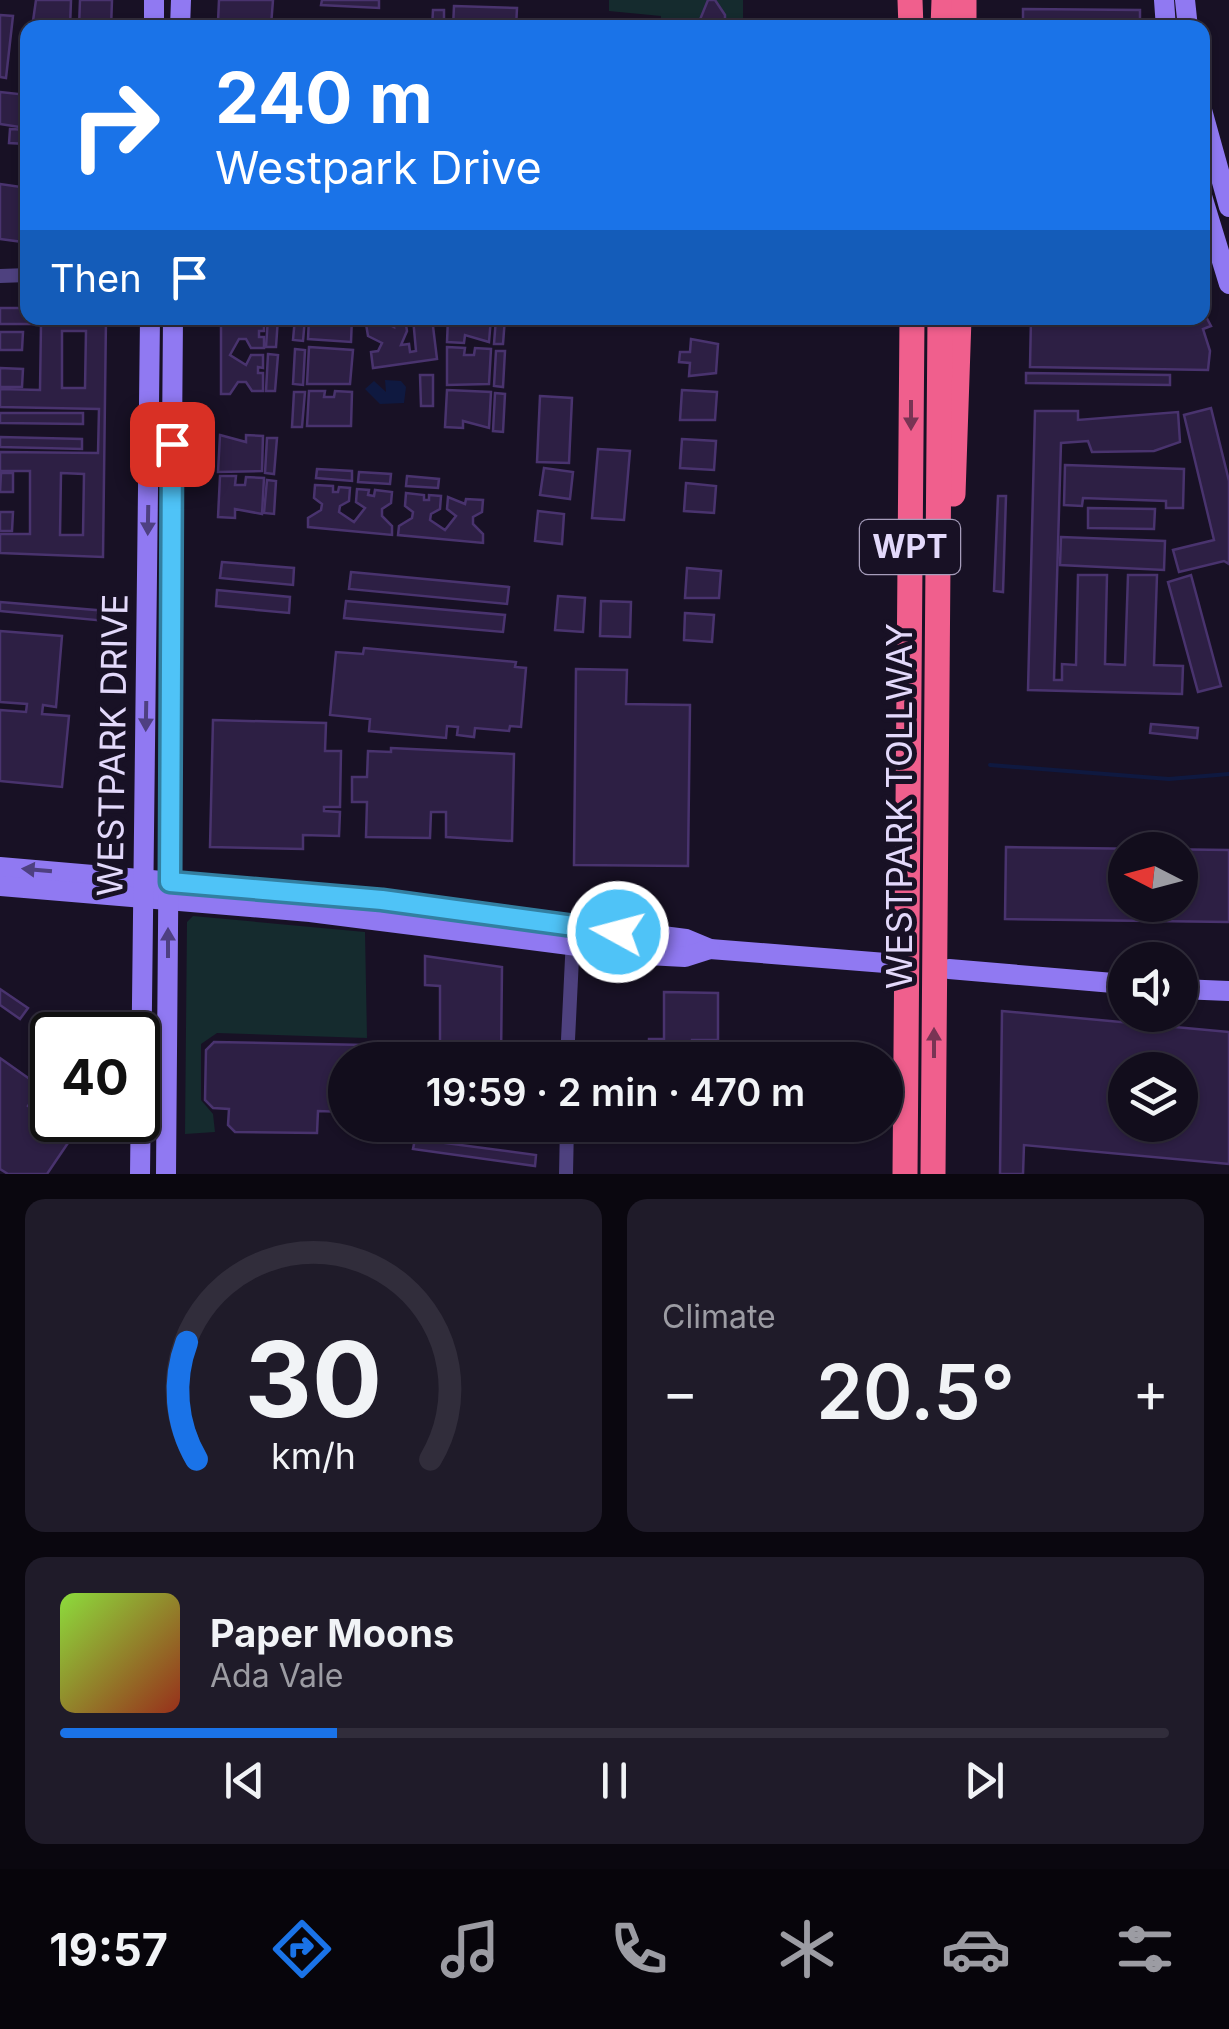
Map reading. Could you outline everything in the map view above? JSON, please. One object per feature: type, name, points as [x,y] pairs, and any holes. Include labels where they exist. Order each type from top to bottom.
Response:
[{"type":"highway","name":"WESTPARK TOLLWAY","points":[[905,1174],[912,325]]},
{"type":"highway","name":"WESTPARK TOLLWAY","points":[[934,1174],[940,325]]},
{"type":"highway","points":[[936,683],[958,438],[960,325]]},
{"type":"main road","points":[[1210,150],[1229,208]]},
{"type":"main road","points":[[1210,222],[1229,284]]},
{"type":"main road","name":"WESTPARK DRIVE","points":[[142,1012],[150,325]]},
{"type":"main road","name":"WESTPARK DRIVE","points":[[166,1174],[174,325]]},
{"type":"main road","points":[[148,478],[172,478]]},
{"type":"main road","points":[[0,867],[144,889]]},
{"type":"main road","points":[[0,886],[170,891],[382,910],[573,936],[686,939],[710,949],[898,964]]},
{"type":"main road","points":[[949,969],[1108,983]]},
{"type":"main road","points":[[1198,990],[1229,992]]},
{"type":"main road","points":[[160,1113],[166,1113]]},
{"type":"main road","name":"WESTPARK DRIVE","points":[[140,1174],[141,1142]]},
{"type":"street","points":[[568,1042],[573,936]]},
{"type":"street","points":[[566,1142],[566,1174]]},
{"type":"green space","points":[[609,0],[743,0],[743,20],[661,20],[661,16],[609,11]]},
{"type":"green space","points":[[193,916],[365,932],[367,1038],[217,1033],[201,1044],[201,1100],[213,1114],[215,1132],[185,1134],[187,922]]},
{"type":"water","points":[[385,380],[401,381],[406,387],[404,403],[380,404],[365,389],[374,381],[386,392]]},
{"type":"building","points":[[36,0],[71,0],[70,20],[33,20]]},
{"type":"building","points":[[80,0],[112,0],[111,20],[79,20]]},
{"type":"building","points":[[219,0],[273,0],[271,20],[218,20]]},
{"type":"building","points":[[322,0],[379,0],[379,8],[321,5]]},
{"type":"building","points":[[708,0],[715,0],[725,15],[725,20],[700,20]]},
{"type":"building","points":[[454,6],[517,8],[516,20],[453,20]]},
{"type":"building","points":[[1023,9],[1140,10],[1140,20],[1023,20]]},
{"type":"building","points":[[433,10],[444,10],[444,20],[432,20]]},
{"type":"building","points":[[0,15],[13,16],[6,78],[0,77]]},
{"type":"building","points":[[0,92],[20,94],[20,127],[0,124]]},
{"type":"building","points":[[10,129],[20,130],[20,144],[9,143]]},
{"type":"building","points":[[0,184],[20,187],[20,242],[0,239]]},
{"type":"building","points":[[0,308],[20,308],[20,324],[0,324]]},
{"type":"building","points":[[41,325],[106,325],[103,557],[0,553],[0,534],[30,534],[30,471],[0,471],[0,452],[98,453],[99,409],[0,407],[0,389],[40,390]],"holes":[[[62,331],[86,331],[85,388],[62,388]],[[61,473],[84,474],[83,535],[60,535]]]},
{"type":"building","points":[[221,325],[264,325],[259,337],[264,337],[264,348],[251,348],[246,339],[239,339],[230,355],[246,365],[251,355],[263,355],[263,368],[258,367],[258,373],[263,373],[263,391],[252,391],[246,382],[238,382],[230,394],[221,394]]},
{"type":"building","points":[[268,325],[278,325],[276,347],[266,347]]},
{"type":"building","points":[[294,325],[304,325],[303,341],[293,340]]},
{"type":"building","points":[[309,325],[352,325],[351,342],[308,339]]},
{"type":"building","points":[[366,325],[406,325],[401,345],[409,344],[410,352],[416,351],[414,325],[433,325],[437,359],[373,368],[371,352],[378,351],[382,343],[368,336]]},
{"type":"building","points":[[448,325],[490,325],[489,342],[465,335],[464,343],[447,342]]},
{"type":"building","points":[[495,325],[504,325],[503,344],[494,344]]},
{"type":"building","points":[[1031,325],[1211,326],[1203,329],[1210,351],[1208,370],[1030,367]]},
{"type":"building","points":[[0,332],[23,332],[22,350],[0,350]]},
{"type":"building","points":[[691,339],[718,344],[716,373],[689,376],[690,363],[679,362],[680,352],[690,352]]},
{"type":"building","points":[[309,347],[353,350],[350,384],[307,384]]},
{"type":"building","points":[[447,347],[465,348],[464,355],[474,355],[475,348],[491,349],[489,384],[447,385]]},
{"type":"building","points":[[295,349],[305,350],[303,385],[293,384]]},
{"type":"building","points":[[496,351],[505,351],[503,387],[494,386]]},
{"type":"building","points":[[268,354],[278,355],[275,391],[266,391]]},
{"type":"building","points":[[0,368],[23,369],[22,387],[0,387]]},
{"type":"building","points":[[1026,373],[1170,375],[1170,385],[1026,383]]},
{"type":"building","points":[[420,375],[433,375],[433,406],[421,406]]},
{"type":"building","points":[[447,390],[491,392],[489,428],[463,421],[463,428],[445,427]]},
{"type":"building","points":[[682,390],[717,392],[715,420],[680,420]]},
{"type":"building","points":[[309,391],[325,391],[324,397],[334,397],[335,391],[352,392],[351,426],[307,426]]},
{"type":"building","points":[[294,392],[305,392],[302,427],[292,427]]},
{"type":"building","points":[[495,393],[505,394],[503,432],[493,431]]},
{"type":"building","points":[[540,396],[572,398],[569,463],[537,462]]},
{"type":"building","points":[[1211,408],[1229,481],[1229,564],[1224,561],[1179,572],[1173,550],[1214,540],[1184,415]]},
{"type":"building","points":[[1035,411],[1078,411],[1078,420],[1178,412],[1180,442],[1154,451],[1092,452],[1088,441],[1061,443],[1054,680],[1062,680],[1062,664],[1076,665],[1078,575],[1107,575],[1105,664],[1125,665],[1128,575],[1157,575],[1154,665],[1183,666],[1182,694],[1028,690]]},
{"type":"building","points":[[0,413],[83,413],[83,424],[0,423]]},
{"type":"building","points":[[220,435],[246,442],[246,435],[263,436],[262,471],[218,472]]},
{"type":"building","points":[[0,437],[82,439],[82,449],[0,447]]},
{"type":"building","points":[[267,438],[277,438],[274,474],[265,473]]},
{"type":"building","points":[[682,439],[716,441],[714,470],[680,468]]},
{"type":"building","points":[[598,449],[630,451],[624,520],[592,518]]},
{"type":"building","points":[[1065,465],[1184,469],[1183,508],[1166,508],[1166,501],[1083,498],[1082,506],[1064,505]]},
{"type":"building","points":[[544,468],[573,472],[570,499],[540,495]]},
{"type":"building","points":[[317,469],[352,471],[352,481],[316,478]]},
{"type":"building","points":[[359,472],[391,474],[390,484],[358,482]]},
{"type":"building","points":[[1,473],[13,473],[13,492],[0,492]]},
{"type":"building","points":[[220,476],[236,476],[235,485],[245,485],[246,477],[264,478],[262,514],[235,509],[235,518],[218,517]]},
{"type":"building","points":[[407,476],[439,479],[438,488],[406,486]]},
{"type":"building","points":[[267,480],[276,481],[274,514],[264,513]]},
{"type":"building","points":[[686,483],[716,486],[714,513],[684,511]]},
{"type":"building","points":[[315,485],[333,486],[333,492],[338,492],[339,487],[350,488],[349,501],[340,506],[339,512],[354,522],[365,508],[356,502],[357,489],[369,490],[368,495],[374,496],[375,490],[392,492],[391,503],[382,509],[382,516],[392,526],[392,535],[308,527],[308,518],[321,510],[322,504],[314,498]]},
{"type":"building","points":[[406,493],[424,495],[424,500],[429,500],[429,495],[441,496],[440,509],[431,514],[430,520],[445,530],[456,516],[447,509],[448,497],[465,504],[466,499],[483,500],[482,512],[473,517],[473,524],[483,534],[483,543],[398,535],[399,526],[412,518],[413,512],[405,506]]},
{"type":"building","points":[[998,496],[1006,496],[1003,592],[994,591]]},
{"type":"building","points":[[1088,508],[1155,509],[1154,529],[1088,528]]},
{"type":"building","points":[[538,511],[564,514],[562,544],[535,541]]},
{"type":"building","points":[[0,512],[13,512],[12,531],[0,531]]},
{"type":"building","points":[[1061,537],[1165,541],[1164,570],[1060,565]]},
{"type":"building","points":[[222,562],[294,568],[293,585],[220,578]]},
{"type":"building","points":[[687,568],[721,571],[719,598],[685,598]]},
{"type":"building","points":[[351,572],[509,587],[507,604],[349,589]]},
{"type":"building","points":[[1191,575],[1221,686],[1198,692],[1168,582]]},
{"type":"building","points":[[217,590],[290,597],[289,613],[216,606]]},
{"type":"building","points":[[558,596],[585,598],[583,632],[555,630]]},
{"type":"building","points":[[346,601],[505,615],[503,632],[344,618]]},
{"type":"building","points":[[601,601],[631,602],[630,637],[600,636]]},
{"type":"building","points":[[0,602],[107,611],[106,621],[0,611]]},
{"type":"building","points":[[685,613],[714,615],[712,642],[684,640]]},
{"type":"building","points":[[0,631],[62,636],[56,707],[43,705],[42,714],[69,716],[62,787],[0,781],[0,710],[26,712],[27,704],[0,702]]},
{"type":"building","points":[[364,648],[516,662],[515,667],[526,668],[521,727],[510,726],[509,731],[475,728],[474,737],[457,735],[458,727],[447,726],[446,738],[369,731],[370,719],[330,715],[336,652],[363,654]]},
{"type":"building","points":[[576,669],[627,670],[626,704],[690,705],[688,866],[574,865]]},
{"type":"building","points":[[213,720],[326,723],[325,751],[341,751],[340,807],[324,807],[324,811],[340,812],[339,836],[303,835],[303,849],[210,847]]},
{"type":"building","points":[[1151,724],[1198,728],[1197,738],[1150,733]]},
{"type":"building","points":[[391,748],[514,754],[512,841],[446,837],[446,812],[431,812],[430,838],[366,837],[367,802],[352,802],[352,777],[367,777],[368,751],[391,752]]},
{"type":"building","points":[[1006,847],[1108,848],[1108,920],[1005,919]]},
{"type":"building","points":[[1198,850],[1229,850],[1229,922],[1198,922]]},
{"type":"building","points":[[425,956],[502,967],[501,1042],[440,1042],[440,986],[425,985]]},
{"type":"building","points":[[0,989],[28,1008],[20,1019],[0,1005]]},
{"type":"building","points":[[664,992],[718,993],[718,1040],[649,1042],[664,1039]]},
{"type":"building","points":[[1002,1011],[1108,1021],[1108,1032],[1229,1032],[1229,1164],[1024,1145],[1023,1174],[1000,1174]]},
{"type":"building","points":[[214,1042],[328,1044],[328,1111],[318,1111],[317,1133],[235,1132],[228,1125],[229,1109],[213,1108],[205,1100],[206,1050]]},
{"type":"building","points":[[0,1058],[30,1079],[30,1142],[69,1142],[47,1174],[8,1174],[0,1169]]},
{"type":"building","points":[[414,1142],[438,1142],[536,1155],[535,1166],[413,1149]]},
{"type":"waterway","points":[[990,765],[1169,779],[1229,774]]},
{"type":"route","points":[[172,444],[170,882],[382,900],[618,932]]}]
